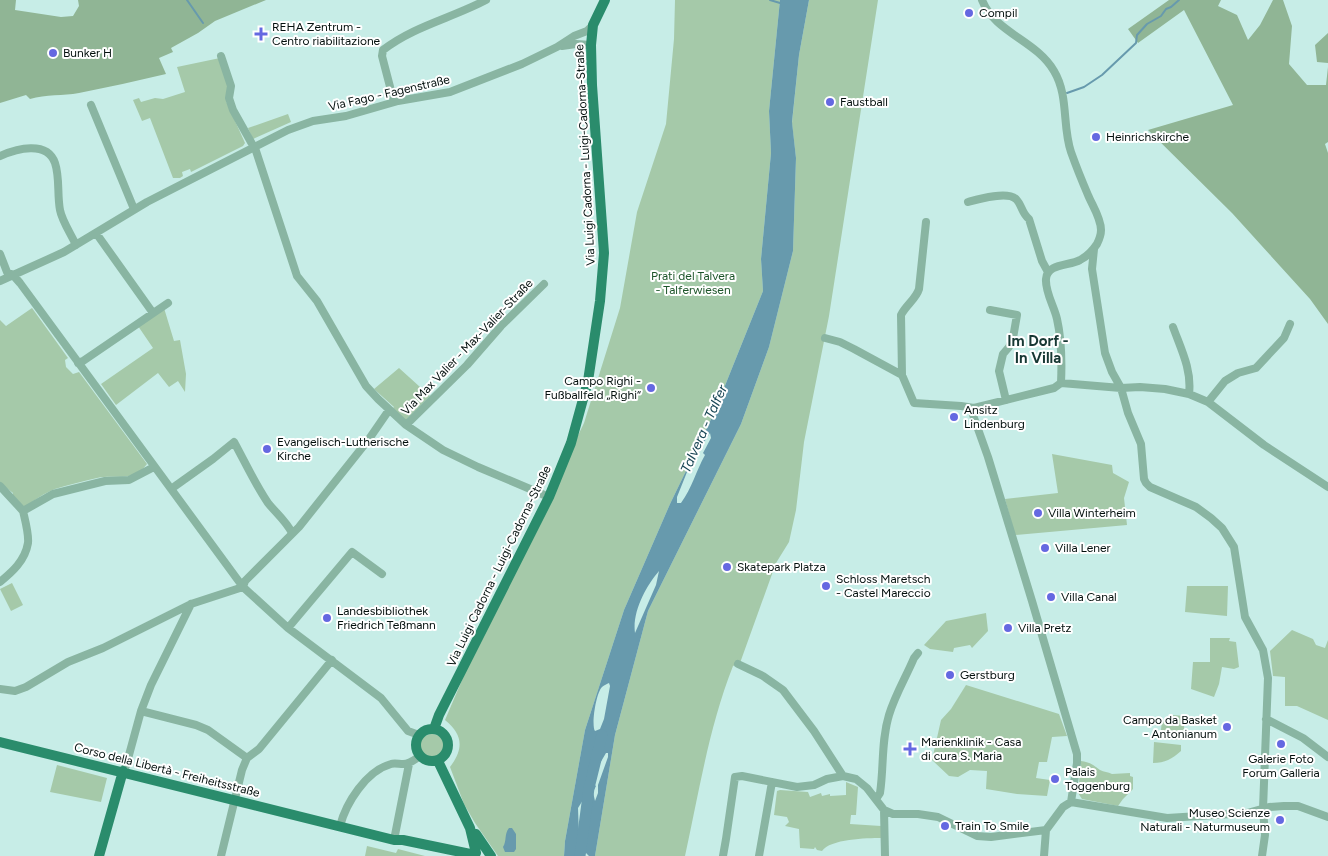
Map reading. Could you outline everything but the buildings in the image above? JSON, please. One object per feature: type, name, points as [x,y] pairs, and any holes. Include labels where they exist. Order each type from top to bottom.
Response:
[{"type":"main road","name":"Via Luigi Cadorna - Luigi-Cadorna-Straße","points":[[434,729],[549,497],[571,443],[588,381],[600,302],[604,253],[591,45],[593,25],[605,0]]},
{"type":"main road","points":[[434,729],[444,734],[449,744],[445,756],[438,761],[428,761],[420,756],[416,746],[419,736],[424,731],[434,729]]},
{"type":"main road","name":"Corso della Libertà - Freiheitsstraße","points":[[0,742],[123,771],[394,840]]},
{"type":"main road","points":[[394,840],[481,854],[475,832],[470,828],[438,761]]},
{"type":"main road","points":[[99,856],[123,771]]},
{"type":"main road","points":[[394,840],[402,845],[449,856]]},
{"type":"street","points":[[394,102],[382,56],[383,50],[418,28],[486,0]]},
{"type":"street","points":[[982,0],[986,11],[995,21],[1040,52],[1054,71],[1060,85],[1066,111],[1067,140],[1100,223],[1101,231],[1098,243],[1094,249],[1080,260],[1054,267],[1048,272],[1046,277],[1046,286],[1057,319],[1062,352],[1061,383]]},
{"type":"street","name":"Via Fago - Fagenstraße","points":[[0,281],[76,245],[134,209],[288,130],[313,121],[346,116],[394,102],[450,92],[522,64],[587,31],[593,25]]},
{"type":"street","name":"Via Fago - Fagenstraße","points":[[557,47],[576,44],[591,45]]},
{"type":"street","points":[[221,56],[231,86],[229,98],[233,110],[254,148],[296,276],[317,301],[366,386],[406,425],[450,453],[549,497]]},
{"type":"street","points":[[91,105],[134,209]]},
{"type":"street","points":[[0,156],[23,148],[34,149],[45,152],[54,161],[58,176],[60,211],[76,245]]},
{"type":"street","points":[[968,202],[983,198],[1009,196],[1015,198],[1024,215],[1029,220],[1042,261],[1048,272]]},
{"type":"street","points":[[926,222],[919,289],[917,295],[901,316],[902,375],[914,403],[974,408],[1054,388],[1061,383],[1121,388],[1140,387],[1189,394],[1208,402],[1264,444],[1328,487]]},
{"type":"street","points":[[96,232],[153,314]]},
{"type":"street","points":[[1094,249],[1092,269],[1105,353],[1112,372],[1121,388],[1128,413],[1141,444],[1146,484],[1196,507],[1222,528],[1234,547],[1244,617],[1264,654],[1268,678],[1263,808],[1265,835],[1262,856]]},
{"type":"street","points":[[0,254],[7,272],[14,275],[243,587],[288,628],[381,698],[408,732],[419,736]]},
{"type":"street","points":[[1080,260],[1088,263],[1092,269]]},
{"type":"street","name":"Via Max Valier - Max-Valier-Straße","points":[[406,425],[467,365],[501,326],[544,284]]},
{"type":"street","points":[[78,363],[168,303]]},
{"type":"street","points":[[990,310],[1017,315],[1013,338],[1003,354],[999,371],[1006,400]]},
{"type":"street","points":[[1208,402],[1225,381],[1238,373],[1256,368],[1284,338],[1290,324]]},
{"type":"street","points":[[1173,327],[1191,380],[1189,394]]},
{"type":"street","points":[[825,338],[840,342],[902,375]]},
{"type":"street","points":[[974,408],[974,422],[988,457],[1077,754],[1071,802]]},
{"type":"street","points":[[243,587],[245,581],[299,527],[327,494],[389,410]]},
{"type":"street","points":[[171,489],[214,459],[234,442],[269,504],[287,524],[292,533]]},
{"type":"street","points":[[23,511],[53,494],[105,480],[129,480],[154,467]]},
{"type":"street","points":[[0,486],[23,511],[28,542],[18,565],[0,582]]},
{"type":"street","points":[[288,628],[352,552],[382,574]]},
{"type":"street","points":[[0,689],[15,691],[26,687],[68,662],[102,648],[191,604],[243,587]]},
{"type":"street","points":[[123,771],[151,685],[191,604]]},
{"type":"street","points":[[876,798],[880,793],[883,745],[889,716],[896,695],[918,653]]},
{"type":"street","points":[[221,856],[234,799],[247,758],[259,749],[332,660]]},
{"type":"street","points":[[738,664],[763,676],[783,690],[814,731],[840,776]]},
{"type":"street","points":[[141,711],[202,727],[247,758]]},
{"type":"street","points":[[1266,719],[1303,738],[1328,757]]},
{"type":"street","points":[[340,826],[349,802],[363,783],[380,770],[392,764],[409,764],[420,756]]},
{"type":"street","points":[[394,840],[409,764]]},
{"type":"street","points":[[722,856],[735,777],[742,776],[797,787],[805,787],[840,776],[856,779],[876,798],[884,810],[893,814],[918,814],[938,818],[977,836],[991,837],[1046,830]]},
{"type":"street","points":[[759,856],[772,782]]},
{"type":"street","points":[[1044,856],[1046,830],[1063,807],[1071,802],[1174,818],[1247,813],[1275,806],[1298,806],[1328,817]]},
{"type":"street","points":[[884,810],[885,856]]},
{"type":"green space","points":[[0,0],[16,0],[15,10],[61,17],[73,16],[79,6],[78,0],[266,0],[215,21],[171,48],[173,52],[159,58],[166,74],[79,93],[42,96],[30,99],[26,95],[0,103]]},
{"type":"green space","name":"Prati del Talvera - Talferwiesen","points":[[675,0],[780,0],[769,111],[771,153],[761,259],[763,291],[714,413],[670,504],[624,610],[585,730],[564,856],[498,856],[464,804],[450,767],[458,754],[458,736],[445,720],[480,638],[584,423],[620,308],[637,212],[666,124],[674,39]]},
{"type":"green space","points":[[809,0],[878,0],[829,316],[804,442],[796,510],[789,542],[776,563],[740,663],[733,666],[717,712],[685,856],[595,856],[615,735],[648,611],[741,424],[769,347],[793,251],[796,158],[792,123],[799,55]]},
{"type":"green space","points":[[1169,0],[1221,0],[1218,6],[1237,15],[1248,40],[1260,25],[1273,0],[1283,0],[1292,26],[1289,64],[1307,85],[1326,85],[1328,67],[1328,142],[1325,144],[1328,153],[1328,324],[1310,299],[1232,213],[1148,130],[1233,105],[1184,10],[1138,43],[1128,29]]},
{"type":"green space","points":[[1328,33],[1328,63],[1317,62],[1315,45]]},
{"type":"green space","points":[[220,58],[229,84],[226,101],[245,143],[243,146],[191,172],[190,169],[182,172],[183,176],[180,178],[173,178],[150,118],[142,121],[133,100],[139,98],[141,102],[155,98],[163,99],[185,92],[177,67]]},
{"type":"green space","points":[[288,114],[291,122],[253,139],[248,128]]},
{"type":"green space","points":[[32,308],[68,358],[65,360],[66,367],[73,374],[79,372],[147,464],[142,470],[130,476],[97,478],[55,489],[24,507],[13,493],[0,483],[0,320],[6,326]]},
{"type":"green space","points":[[164,308],[174,341],[180,340],[186,374],[185,392],[178,381],[169,387],[158,373],[116,405],[101,384],[153,348],[138,326]]},
{"type":"green space","points":[[399,368],[430,396],[405,421],[394,407],[374,389]]},
{"type":"green space","points":[[1052,454],[1112,465],[1113,473],[1129,482],[1124,498],[1127,525],[1015,535],[1005,499],[1058,493]]},
{"type":"green space","points":[[12,583],[23,605],[11,611],[0,589]]},
{"type":"green space","points":[[1187,586],[1228,586],[1227,616],[1185,612]]},
{"type":"green space","points":[[986,613],[988,631],[972,648],[970,645],[954,648],[953,652],[930,649],[924,645],[946,621]]},
{"type":"green space","points":[[1292,630],[1313,639],[1316,645],[1325,648],[1328,640],[1328,720],[1297,706],[1285,706],[1285,677],[1273,676],[1270,651]]},
{"type":"green space","points":[[1210,638],[1230,638],[1229,641],[1236,642],[1239,667],[1234,669],[1222,667],[1214,697],[1191,689],[1193,662],[1210,662]]},
{"type":"green space","points":[[966,685],[1059,714],[1067,736],[1052,737],[1047,762],[1039,762],[1036,778],[1050,780],[1047,796],[986,789],[987,771],[970,770],[958,777],[949,776],[932,760],[941,720],[951,709]]},
{"type":"green space","points":[[1172,715],[1185,716],[1183,740],[1160,738],[1162,721],[1171,722]]},
{"type":"green space","points":[[432,734],[441,737],[444,746],[441,755],[432,758],[423,755],[420,746],[423,737]]},
{"type":"green space","points":[[1154,742],[1181,745],[1181,751],[1168,760],[1153,763]]},
{"type":"green space","points":[[1081,761],[1112,774],[1130,773],[1130,776],[1133,777],[1133,789],[1118,806],[1082,799],[1078,793]]},
{"type":"green space","points":[[57,765],[107,778],[101,802],[50,792]]},
{"type":"green space","points":[[846,782],[858,787],[856,815],[851,815],[850,824],[881,826],[881,838],[840,842],[826,847],[822,851],[817,850],[815,847],[814,849],[800,848],[799,829],[785,826],[789,822],[787,817],[774,815],[777,791],[808,792],[810,797],[821,793],[822,796],[830,794],[830,796],[846,795]]},
{"type":"green space","points":[[367,846],[396,853],[398,849],[425,856],[365,856]]},
{"type":"water","points":[[780,0],[809,0],[799,55],[792,122],[796,158],[793,251],[769,347],[741,424],[648,611],[615,735],[595,856],[589,856],[586,853],[583,856],[564,856],[585,730],[624,610],[670,504],[714,413],[763,291],[761,259],[771,153],[769,111]],"holes":[[[710,433],[711,438],[703,453],[705,455],[691,485],[681,503],[677,503],[677,497],[691,462]],[[659,571],[656,585],[635,633],[638,608]],[[609,683],[604,719],[600,729],[595,731],[594,716],[596,702],[602,687]],[[604,746],[599,765],[606,753],[608,753],[608,757],[598,785],[595,801],[593,792],[596,786],[590,782],[591,766],[595,751]],[[583,800],[587,802],[588,815],[586,825],[579,836],[578,808]]]},
{"type":"water","points":[[509,828],[512,828],[516,834],[516,849],[514,852],[505,852],[503,847]]},
{"type":"waterway","points":[[187,0],[203,23]]},
{"type":"waterway","points":[[770,0],[780,3]]},
{"type":"waterway","points":[[1067,93],[1084,87],[1102,75],[1136,43],[1137,35],[1147,24],[1161,16],[1166,9],[1179,0]]},
{"type":"waterway","name":"Talvera - Talfer","points":[[580,856],[589,788],[602,735]]},
{"type":"place","name":"Compil","points":[[969,13]]},
{"type":"place","name":"REHA Zentrum - Centro riabilitazione","points":[[261,34]]},
{"type":"place","name":"Bunker H","points":[[53,53]]},
{"type":"place","name":"Faustball","points":[[830,102]]},
{"type":"place","name":"Heinrichskirche","points":[[1096,137]]},
{"type":"place","name":"Campo Righi - Fußballfeld „Righi“","points":[[651,388]]},
{"type":"place","name":"Ansitz Lindenburg","points":[[954,417]]},
{"type":"place","name":"Evangelisch-Lutherische Kirche","points":[[267,449]]},
{"type":"place","name":"Villa Winterheim","points":[[1038,513]]},
{"type":"place","name":"Villa Lener","points":[[1045,548]]},
{"type":"place","name":"Skatepark Platza","points":[[727,567]]},
{"type":"place","name":"Schloss Maretsch - Castel Mareccio","points":[[826,586]]},
{"type":"place","name":"Villa Canal","points":[[1051,597]]},
{"type":"place","name":"Landesbibliothek Friedrich Teßmann","points":[[327,618]]},
{"type":"place","name":"Villa Pretz","points":[[1008,628]]},
{"type":"place","name":"Gerstburg","points":[[950,675]]},
{"type":"place","name":"Campo da Basket - Antonianum","points":[[1227,727]]},
{"type":"place","name":"Galerie Foto Forum Galleria","points":[[1281,744]]},
{"type":"place","name":"Marienklinik - Casa di cura S. Maria","points":[[910,749]]},
{"type":"place","name":"Palais Toggenburg","points":[[1055,779]]},
{"type":"place","name":"Museo Scienze Naturali - Naturmuseum","points":[[1280,820]]},
{"type":"place","name":"Train To Smile","points":[[945,826]]},
{"type":"district","name":"Im Dorf - In Villa","points":[[1038,350]]}]
